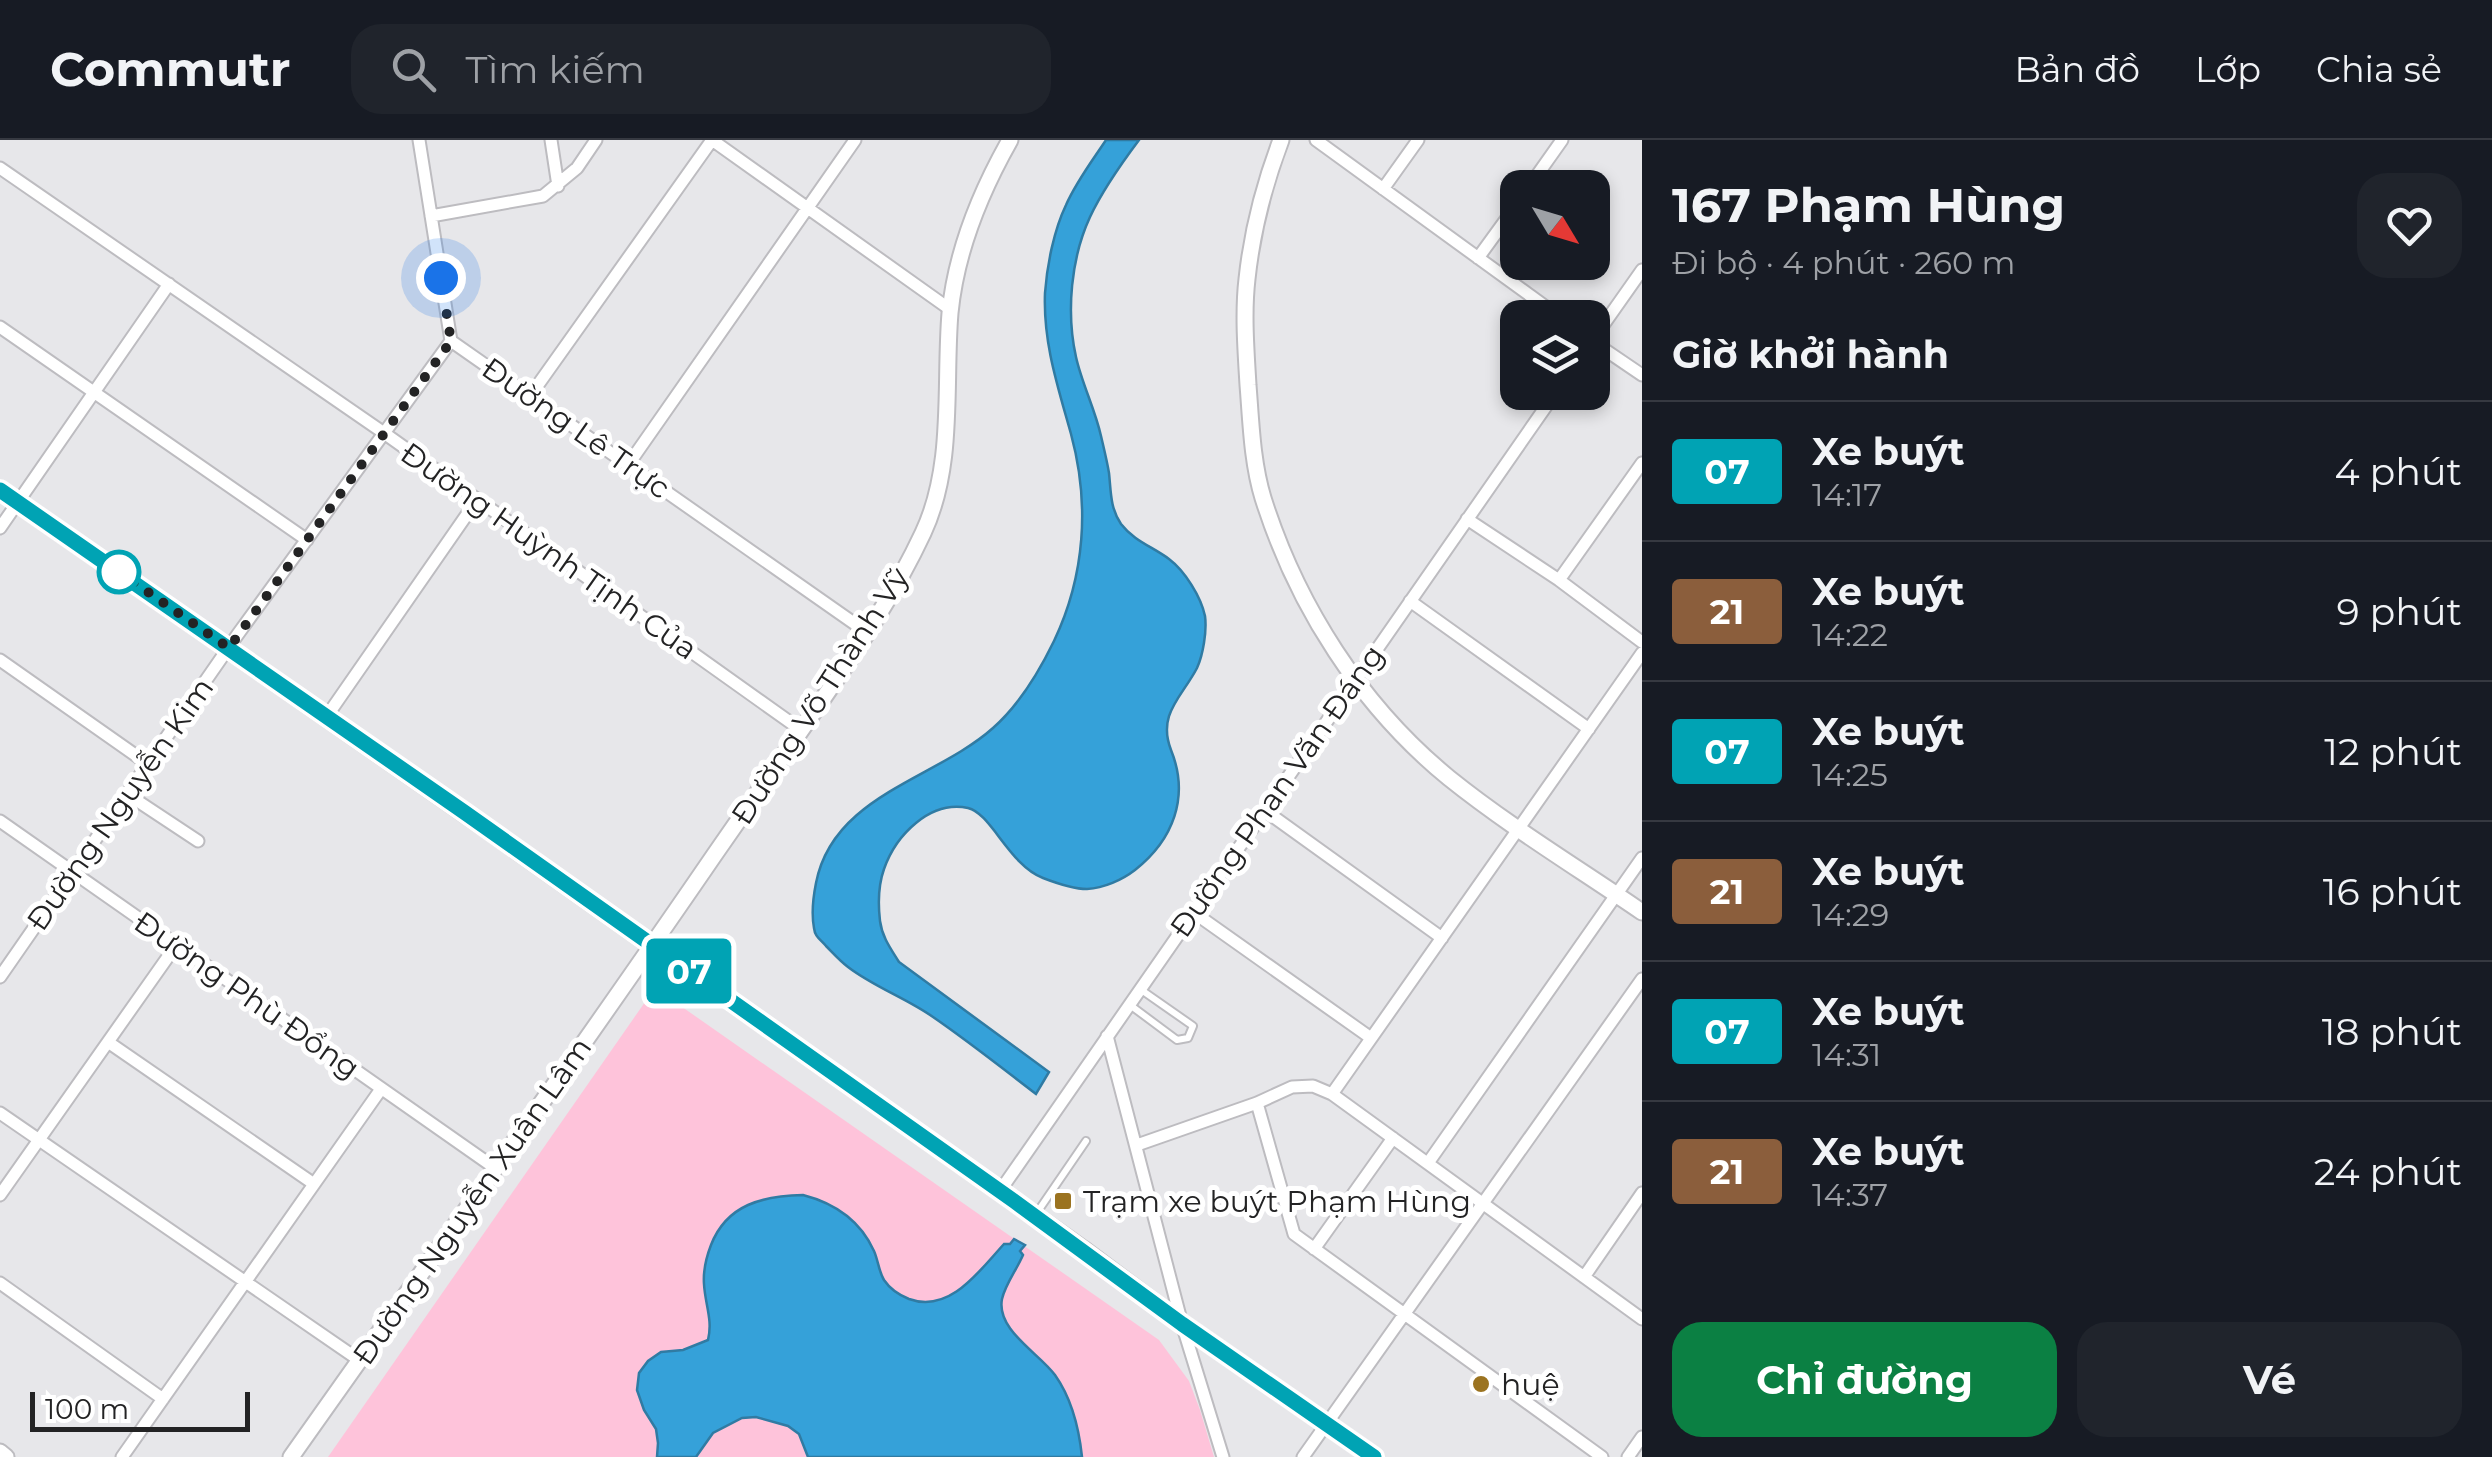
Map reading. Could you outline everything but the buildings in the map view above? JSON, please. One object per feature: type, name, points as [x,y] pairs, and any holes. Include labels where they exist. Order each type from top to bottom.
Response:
[{"type":"main road","points":[[0,490],[327,716],[1374,1457]]},
{"type":"street","name":"Đường Lê Trực","points":[[419,140],[451,341],[868,633]]},
{"type":"street","points":[[551,140],[558,186]]},
{"type":"street","points":[[431,216],[544,196],[577,168],[596,140]]},
{"type":"street","points":[[530,396],[712,140],[950,310]]},
{"type":"street","points":[[628,465],[856,140]]},
{"type":"street","name":"Đường Võ Thành Vỹ","points":[[652,946],[868,633],[926,527],[943,465],[950,310],[974,212],[1010,140]]},
{"type":"street","points":[[1281,140],[1261,203],[1246,282],[1246,358],[1251,430],[1262,495],[1308,607],[1343,664],[1414,745],[1448,777],[1642,912]]},
{"type":"street","points":[[1316,140],[1535,300]]},
{"type":"street","points":[[1384,189],[1418,140]]},
{"type":"street","points":[[1541,170],[1562,140]]},
{"type":"street","name":"Đường Huỳnh Tịnh Của","points":[[0,168],[384,433],[801,730]]},
{"type":"street","points":[[1478,258],[1500,227]]},
{"type":"street","points":[[1610,315],[1642,270]]},
{"type":"street","points":[[0,528],[169,284]]},
{"type":"street","points":[[0,327],[307,540]]},
{"type":"street","name":"Đường Nguyễn Kim","points":[[0,977],[229,648],[451,341]]},
{"type":"street","points":[[1610,353],[1642,375]]},
{"type":"street","name":"Đường Phan Văn Đáng","points":[[1000,1191],[1543,410]]},
{"type":"street","points":[[1559,580],[1642,463]]},
{"type":"street","points":[[327,716],[477,500]]},
{"type":"street","points":[[1467,519],[1642,642]]},
{"type":"street","points":[[1410,601],[1589,729]]},
{"type":"street","points":[[1332,1094],[1642,654]]},
{"type":"street","points":[[0,660],[148,764]]},
{"type":"street","points":[[128,794],[198,841]]},
{"type":"street","points":[[1264,810],[1442,938]]},
{"type":"street","name":"Đường Phù Đổng","points":[[0,821],[495,1168]]},
{"type":"street","points":[[1428,1164],[1642,858]]},
{"type":"street","points":[[1194,912],[1371,1038]]},
{"type":"street","points":[[0,1195],[176,944]]},
{"type":"street","name":"Đường Nguyễn Xuân Lâm","points":[[291,1457],[652,946]]},
{"type":"street","points":[[1303,1457],[1642,980]]},
{"type":"street","points":[[1106,1036],[1182,1324],[1223,1457]]},
{"type":"street","points":[[108,1042],[314,1184]]},
{"type":"street","points":[[1137,1145],[1292,1087],[1313,1086],[1332,1094],[1394,1138],[1642,1320]]},
{"type":"street","points":[[122,1457],[380,1088]]},
{"type":"street","points":[[1257,1103],[1294,1234],[1602,1457]]},
{"type":"street","points":[[0,1112],[359,1360]]},
{"type":"street","points":[[1314,1249],[1394,1138]]},
{"type":"street","points":[[1584,1277],[1642,1193]]},
{"type":"street","points":[[0,1283],[163,1398]]},
{"type":"street","points":[[1628,1457],[1642,1438]]},
{"type":"street","points":[[0,1452],[6,1457]]},
{"type":"lane","points":[[1129,1004],[1177,1040],[1188,1038],[1192,1026],[1140,989]]},
{"type":"lane","points":[[1035,1216],[1086,1141]]},
{"type":"shaded area","points":[[652,992],[665,995],[1159,1340],[1189,1381],[1214,1457],[328,1457]]},
{"type":"water","points":[[1106,140],[1139,140],[1106,187],[1084,233],[1072,286],[1071,322],[1079,367],[1101,436],[1117,518],[1132,535],[1181,570],[1205,616],[1199,663],[1173,706],[1167,726],[1179,784],[1174,816],[1159,845],[1135,870],[1113,883],[1087,889],[1059,884],[1031,871],[976,812],[968,808],[941,809],[916,823],[897,844],[884,869],[879,895],[883,932],[899,962],[1049,1072],[1036,1094],[933,1017],[845,965],[815,934],[813,905],[826,853],[843,829],[889,792],[970,746],[993,728],[1035,676],[1064,616],[1078,565],[1081,487],[1049,347],[1045,293],[1062,215],[1079,180]]},
{"type":"water","points":[[803,1195],[835,1208],[854,1222],[874,1251],[884,1280],[909,1299],[924,1302],[951,1295],[1004,1244],[1014,1239],[1025,1245],[1002,1299],[1002,1310],[1012,1331],[1061,1384],[1074,1414],[1082,1457],[808,1457],[799,1434],[788,1426],[756,1417],[742,1418],[713,1433],[696,1457],[657,1457],[656,1429],[637,1390],[639,1373],[661,1352],[683,1350],[708,1340],[704,1274],[718,1231],[726,1220],[748,1205],[774,1197]]},
{"type":"bus line","name":"07","points":[[0,490],[464,812],[1374,1457]]},
{"type":"place","name":"Trạm xe buýt Phạm Hùng","points":[[1063,1201]]},
{"type":"place","name":"huệ","points":[[1481,1384]]},
{"type":"route","points":[[119,572],[229,648],[451,341],[441,278]]}]
